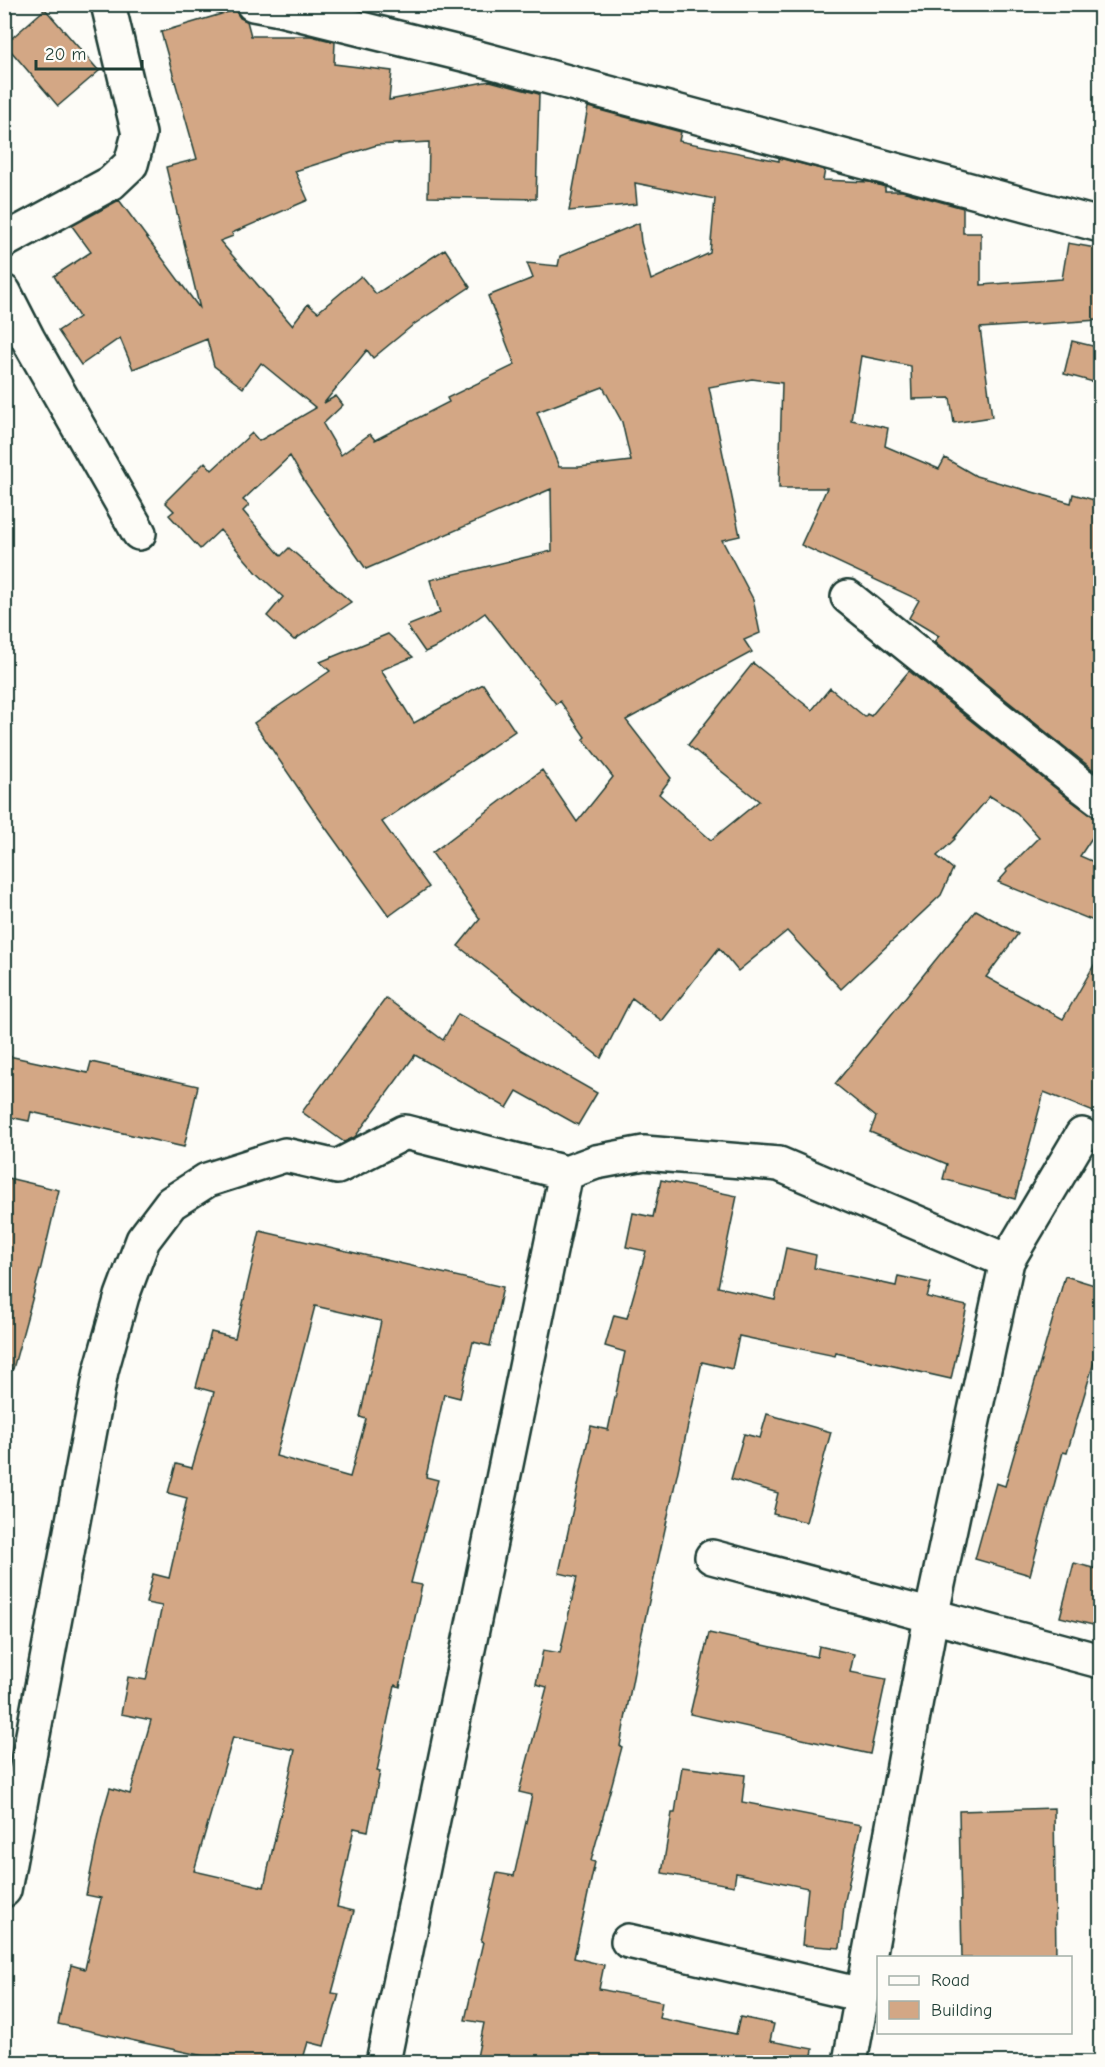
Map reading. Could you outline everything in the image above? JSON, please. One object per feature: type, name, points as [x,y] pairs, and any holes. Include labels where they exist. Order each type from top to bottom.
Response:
[{"type":"street","points":[[4,241],[111,183],[131,164],[139,134],[108,4]]},
{"type":"street","points":[[253,4],[467,55],[1101,225]]},
{"type":"street","points":[[4,292],[28,339],[139,533]]},
{"type":"street","points":[[848,597],[1101,799]]},
{"type":"street","points":[[4,1890],[101,1371],[122,1296],[143,1240],[171,1203],[207,1180],[285,1155],[337,1167],[405,1132],[566,1173],[596,1162],[644,1153],[779,1164],[1006,1261]]},
{"type":"street","points":[[850,2062],[931,1617],[1006,1261],[1082,1135]]},
{"type":"street","points":[[384,2062],[566,1173]]},
{"type":"street","points":[[712,1557],[1101,1661]]},
{"type":"street","points":[[628,1941],[862,1995]]},
{"type":"building","points":[[45,9],[99,71],[58,106],[5,44]]},
{"type":"building","points":[[235,10],[240,18],[247,21],[251,36],[311,36],[335,42],[334,64],[392,71],[389,100],[490,81],[539,94],[536,199],[428,197],[429,142],[377,145],[295,171],[308,200],[232,233],[233,236],[220,241],[292,325],[308,304],[318,312],[361,276],[376,294],[445,249],[470,287],[413,325],[373,358],[367,350],[324,403],[336,396],[343,405],[323,424],[341,455],[370,434],[375,440],[449,402],[447,398],[515,365],[488,296],[533,278],[527,263],[558,266],[560,256],[639,223],[641,242],[651,280],[710,253],[715,199],[635,183],[637,204],[569,211],[588,107],[681,132],[679,141],[779,161],[779,158],[825,170],[823,180],[869,182],[885,187],[885,191],[902,191],[963,208],[963,233],[981,233],[981,285],[1062,279],[1068,243],[1101,249],[1101,304],[1098,320],[980,328],[992,417],[954,423],[950,398],[912,399],[911,366],[861,356],[851,420],[888,428],[885,446],[939,469],[945,458],[976,476],[1071,503],[1073,494],[1101,502],[1101,776],[934,642],[939,636],[909,618],[919,600],[801,545],[827,488],[779,488],[782,383],[752,379],[709,387],[740,536],[722,540],[753,599],[760,633],[744,640],[752,652],[626,720],[671,778],[659,794],[711,840],[759,801],[688,745],[753,663],[812,710],[830,688],[865,717],[867,714],[871,716],[909,671],[1069,799],[1089,814],[1101,817],[1101,824],[1080,856],[1101,865],[1101,924],[998,882],[1007,872],[1006,870],[1039,837],[1017,813],[990,796],[955,839],[937,856],[953,869],[941,895],[841,989],[787,931],[738,971],[719,948],[662,1021],[632,998],[601,1058],[458,946],[480,919],[432,853],[542,770],[577,822],[613,777],[583,739],[585,737],[560,701],[556,704],[485,613],[440,645],[425,652],[407,626],[440,613],[430,580],[552,551],[551,489],[366,569],[305,482],[290,456],[243,500],[249,505],[243,511],[281,556],[289,548],[351,602],[294,640],[267,616],[283,597],[257,573],[220,530],[200,549],[169,515],[174,511],[165,502],[205,462],[212,470],[252,433],[259,441],[316,408],[261,363],[243,388],[214,366],[207,339],[133,369],[120,338],[81,365],[58,331],[79,317],[54,276],[91,252],[72,226],[119,200],[200,309],[166,167],[197,159],[161,32]],"holes":[[[603,387],[622,422],[631,461],[559,467],[537,412]]]},
{"type":"building","points":[[1072,341],[1101,348],[1101,384],[1064,374]]},
{"type":"building","points":[[388,634],[413,657],[381,670],[414,723],[483,684],[515,731],[382,822],[429,887],[389,916],[254,723],[330,671],[320,662]]},
{"type":"building","points":[[976,910],[1018,934],[986,977],[1063,1019],[1101,953],[1101,1115],[1044,1092],[1015,1199],[943,1179],[947,1164],[870,1132],[876,1117],[835,1084]]},
{"type":"building","points":[[386,998],[443,1040],[458,1014],[597,1093],[578,1125],[517,1091],[507,1108],[415,1055],[355,1137],[344,1142],[302,1112]]},
{"type":"building","points":[[4,1055],[88,1073],[91,1062],[198,1086],[184,1147],[31,1112],[29,1121],[4,1116]]},
{"type":"building","points":[[4,1177],[59,1190],[13,1369],[4,1368]]},
{"type":"building","points":[[661,1180],[737,1196],[718,1287],[775,1300],[786,1248],[816,1255],[814,1268],[896,1286],[898,1276],[931,1283],[927,1297],[967,1306],[951,1379],[836,1353],[835,1356],[739,1336],[732,1369],[702,1362],[638,1651],[620,1746],[622,1747],[591,1861],[595,1862],[574,1958],[604,1965],[599,1989],[662,2002],[659,2018],[736,2034],[740,2017],[774,2024],[770,2041],[813,2049],[811,2062],[476,2062],[484,2023],[465,2020],[483,1942],[481,1941],[497,1873],[514,1876],[532,1795],[519,1792],[547,1687],[536,1684],[543,1650],[560,1653],[577,1577],[559,1573],[591,1426],[608,1430],[625,1352],[605,1346],[614,1315],[627,1318],[646,1251],[626,1247],[633,1213],[653,1217]]},
{"type":"building","points":[[260,1231],[503,1287],[490,1346],[473,1342],[460,1398],[444,1394],[426,1477],[438,1480],[411,1583],[422,1585],[400,1687],[395,1685],[377,1771],[380,1772],[368,1831],[354,1828],[337,1907],[354,1911],[332,1993],[339,1994],[324,2046],[308,2042],[302,2062],[247,2062],[218,2055],[217,2059],[58,2024],[71,1965],[85,1969],[101,1898],[86,1895],[110,1788],[130,1794],[151,1720],[121,1714],[128,1677],[146,1680],[162,1606],[146,1603],[153,1574],[169,1578],[187,1498],[168,1493],[176,1464],[192,1468],[214,1392],[196,1387],[211,1332],[235,1338]],"holes":[[[315,1306],[381,1321],[360,1417],[366,1419],[350,1477],[276,1456]],[[233,1737],[295,1750],[264,1887],[194,1871]]]},
{"type":"building","points":[[1065,1276],[1101,1287],[1101,1364],[1094,1362],[1067,1453],[1063,1452],[1030,1575],[975,1559],[996,1483],[1005,1486]]},
{"type":"building","points":[[767,1414],[831,1432],[806,1522],[773,1514],[778,1493],[731,1479],[744,1434],[760,1438]]},
{"type":"building","points":[[1074,1563],[1101,1570],[1101,1627],[1060,1617]]},
{"type":"building","points":[[709,1633],[817,1657],[819,1646],[854,1654],[850,1672],[886,1679],[870,1754],[690,1714]]},
{"type":"building","points":[[682,1767],[745,1775],[742,1802],[861,1825],[844,1905],[840,1948],[802,1945],[808,1888],[736,1873],[734,1886],[662,1873]]},
{"type":"building","points":[[1054,1808],[1056,1956],[962,1956],[959,1811]]}]
